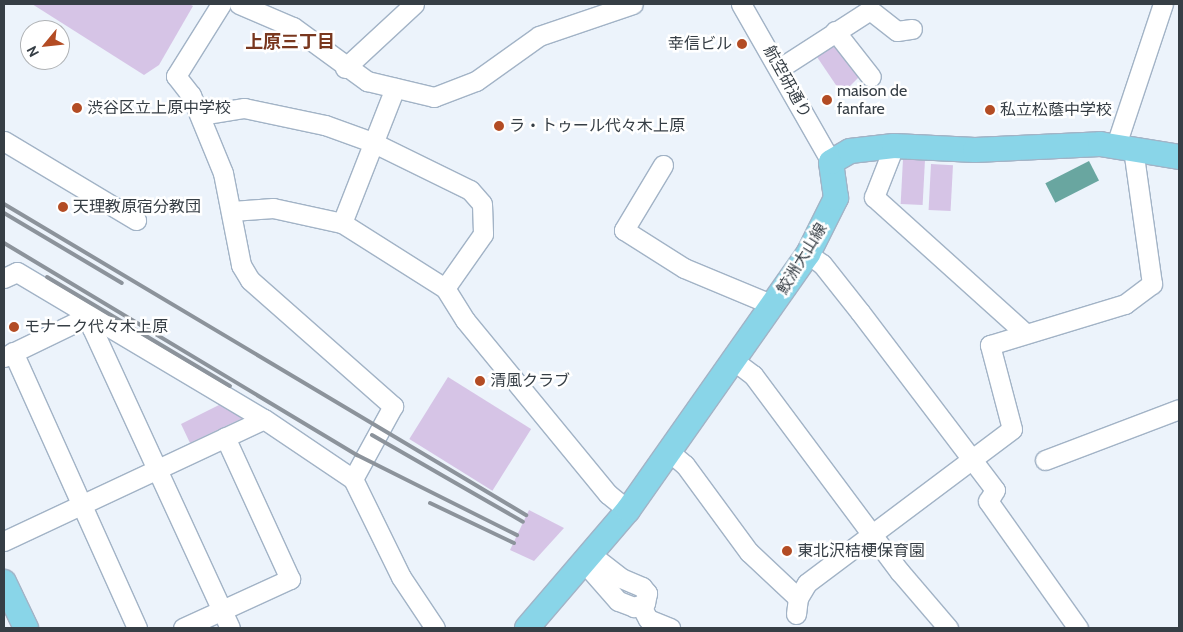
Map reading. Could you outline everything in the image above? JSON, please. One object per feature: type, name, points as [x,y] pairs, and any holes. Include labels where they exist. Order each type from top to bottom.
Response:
[{"type":"main road","points":[[831,162],[855,150],[894,146],[974,150],[1124,147],[1179,157]]},
{"type":"main road","name":"鮫洲大山線","points":[[527,628],[628,510],[667,450],[808,254],[836,198],[831,162]]},
{"type":"main road","points":[[4,582],[26,628]]},
{"type":"main road","points":[[4,619],[8,628]]},
{"type":"street","points":[[221,4],[176,76],[200,115],[223,173],[232,211],[241,266],[250,280],[393,406],[353,479]]},
{"type":"street","points":[[239,4],[279,10],[344,68],[394,88],[444,96],[476,81],[539,36],[633,4]]},
{"type":"street","points":[[344,68],[414,4]]},
{"type":"street","name":"航空研通り","points":[[741,4],[780,68],[831,162]]},
{"type":"street","points":[[667,450],[685,465],[749,552],[797,606],[807,583],[873,536],[1012,429],[990,345],[1125,304],[1152,284],[1124,147],[1163,4]]},
{"type":"street","points":[[780,68],[835,31],[873,9],[897,31],[912,29]]},
{"type":"street","points":[[835,31],[871,77]]},
{"type":"street","points":[[342,222],[394,88]]},
{"type":"street","points":[[200,115],[232,109],[264,111],[372,142],[453,178],[482,204],[483,234],[445,288]]},
{"type":"street","points":[[4,140],[136,220]]},
{"type":"street","points":[[894,146],[874,197],[1025,333]]},
{"type":"street","points":[[663,165],[624,230],[684,268],[773,305]]},
{"type":"street","points":[[232,211],[273,208],[342,222],[445,288],[465,320],[608,494],[628,510]]},
{"type":"street","points":[[808,254],[855,305],[995,490],[988,501],[1078,628]]},
{"type":"street","points":[[4,278],[17,272],[264,419],[353,479],[401,577],[435,628]]},
{"type":"street","points":[[91,315],[8,355],[81,504],[137,628]]},
{"type":"street","points":[[91,315],[92,328],[230,628]]},
{"type":"street","points":[[733,360],[753,376],[873,536],[948,628]]},
{"type":"street","points":[[1045,460],[1179,409]]},
{"type":"street","points":[[4,541],[264,419]]},
{"type":"street","points":[[183,628],[290,579],[225,437]]},
{"type":"street","points":[[587,559],[616,586],[645,589],[645,618],[670,628]]},
{"type":"shaded area","points":[[32,4],[189,4],[193,6],[159,65],[144,75],[70,28],[70,20],[57,20]]},
{"type":"shaded area","points":[[833,38],[861,75],[842,94],[813,51]]},
{"type":"shaded area","points":[[903,159],[925,160],[923,205],[901,204]]},
{"type":"shaded area","points":[[1089,161],[1099,181],[1055,203],[1045,183]]},
{"type":"shaded area","points":[[931,164],[953,165],[951,211],[929,210]]},
{"type":"shaded area","points":[[448,377],[531,429],[492,491],[409,439]]},
{"type":"shaded area","points":[[221,404],[243,418],[190,443],[181,424]]},
{"type":"shaded area","points":[[529,510],[564,528],[534,561],[510,550]]},
{"type":"railway","points":[[4,204],[526,515]]},
{"type":"railway","points":[[4,213],[122,283]]},
{"type":"railway","points":[[4,243],[357,455],[517,535]]},
{"type":"railway","points":[[47,277],[230,386]]},
{"type":"railway","points":[[372,435],[523,522]]},
{"type":"railway","points":[[430,503],[514,543]]},
{"type":"place","name":"幸信ビル","points":[[742,44]]},
{"type":"place","name":"maison de fanfare","points":[[827,100]]},
{"type":"place","name":"渋谷区立上原中学校","points":[[77,108]]},
{"type":"place","name":"私立松蔭中学校","points":[[990,110]]},
{"type":"place","name":"ラ・トゥール代々木上原","points":[[499,126]]},
{"type":"place","name":"天理教原宿分教団","points":[[63,207]]},
{"type":"place","name":"モナーク代々木上原","points":[[14,327]]},
{"type":"place","name":"清風クラブ","points":[[480,381]]},
{"type":"place","name":"東北沢桔梗保育園","points":[[787,551]]},
{"type":"district","name":"上原三丁目","points":[[290,42]]}]
